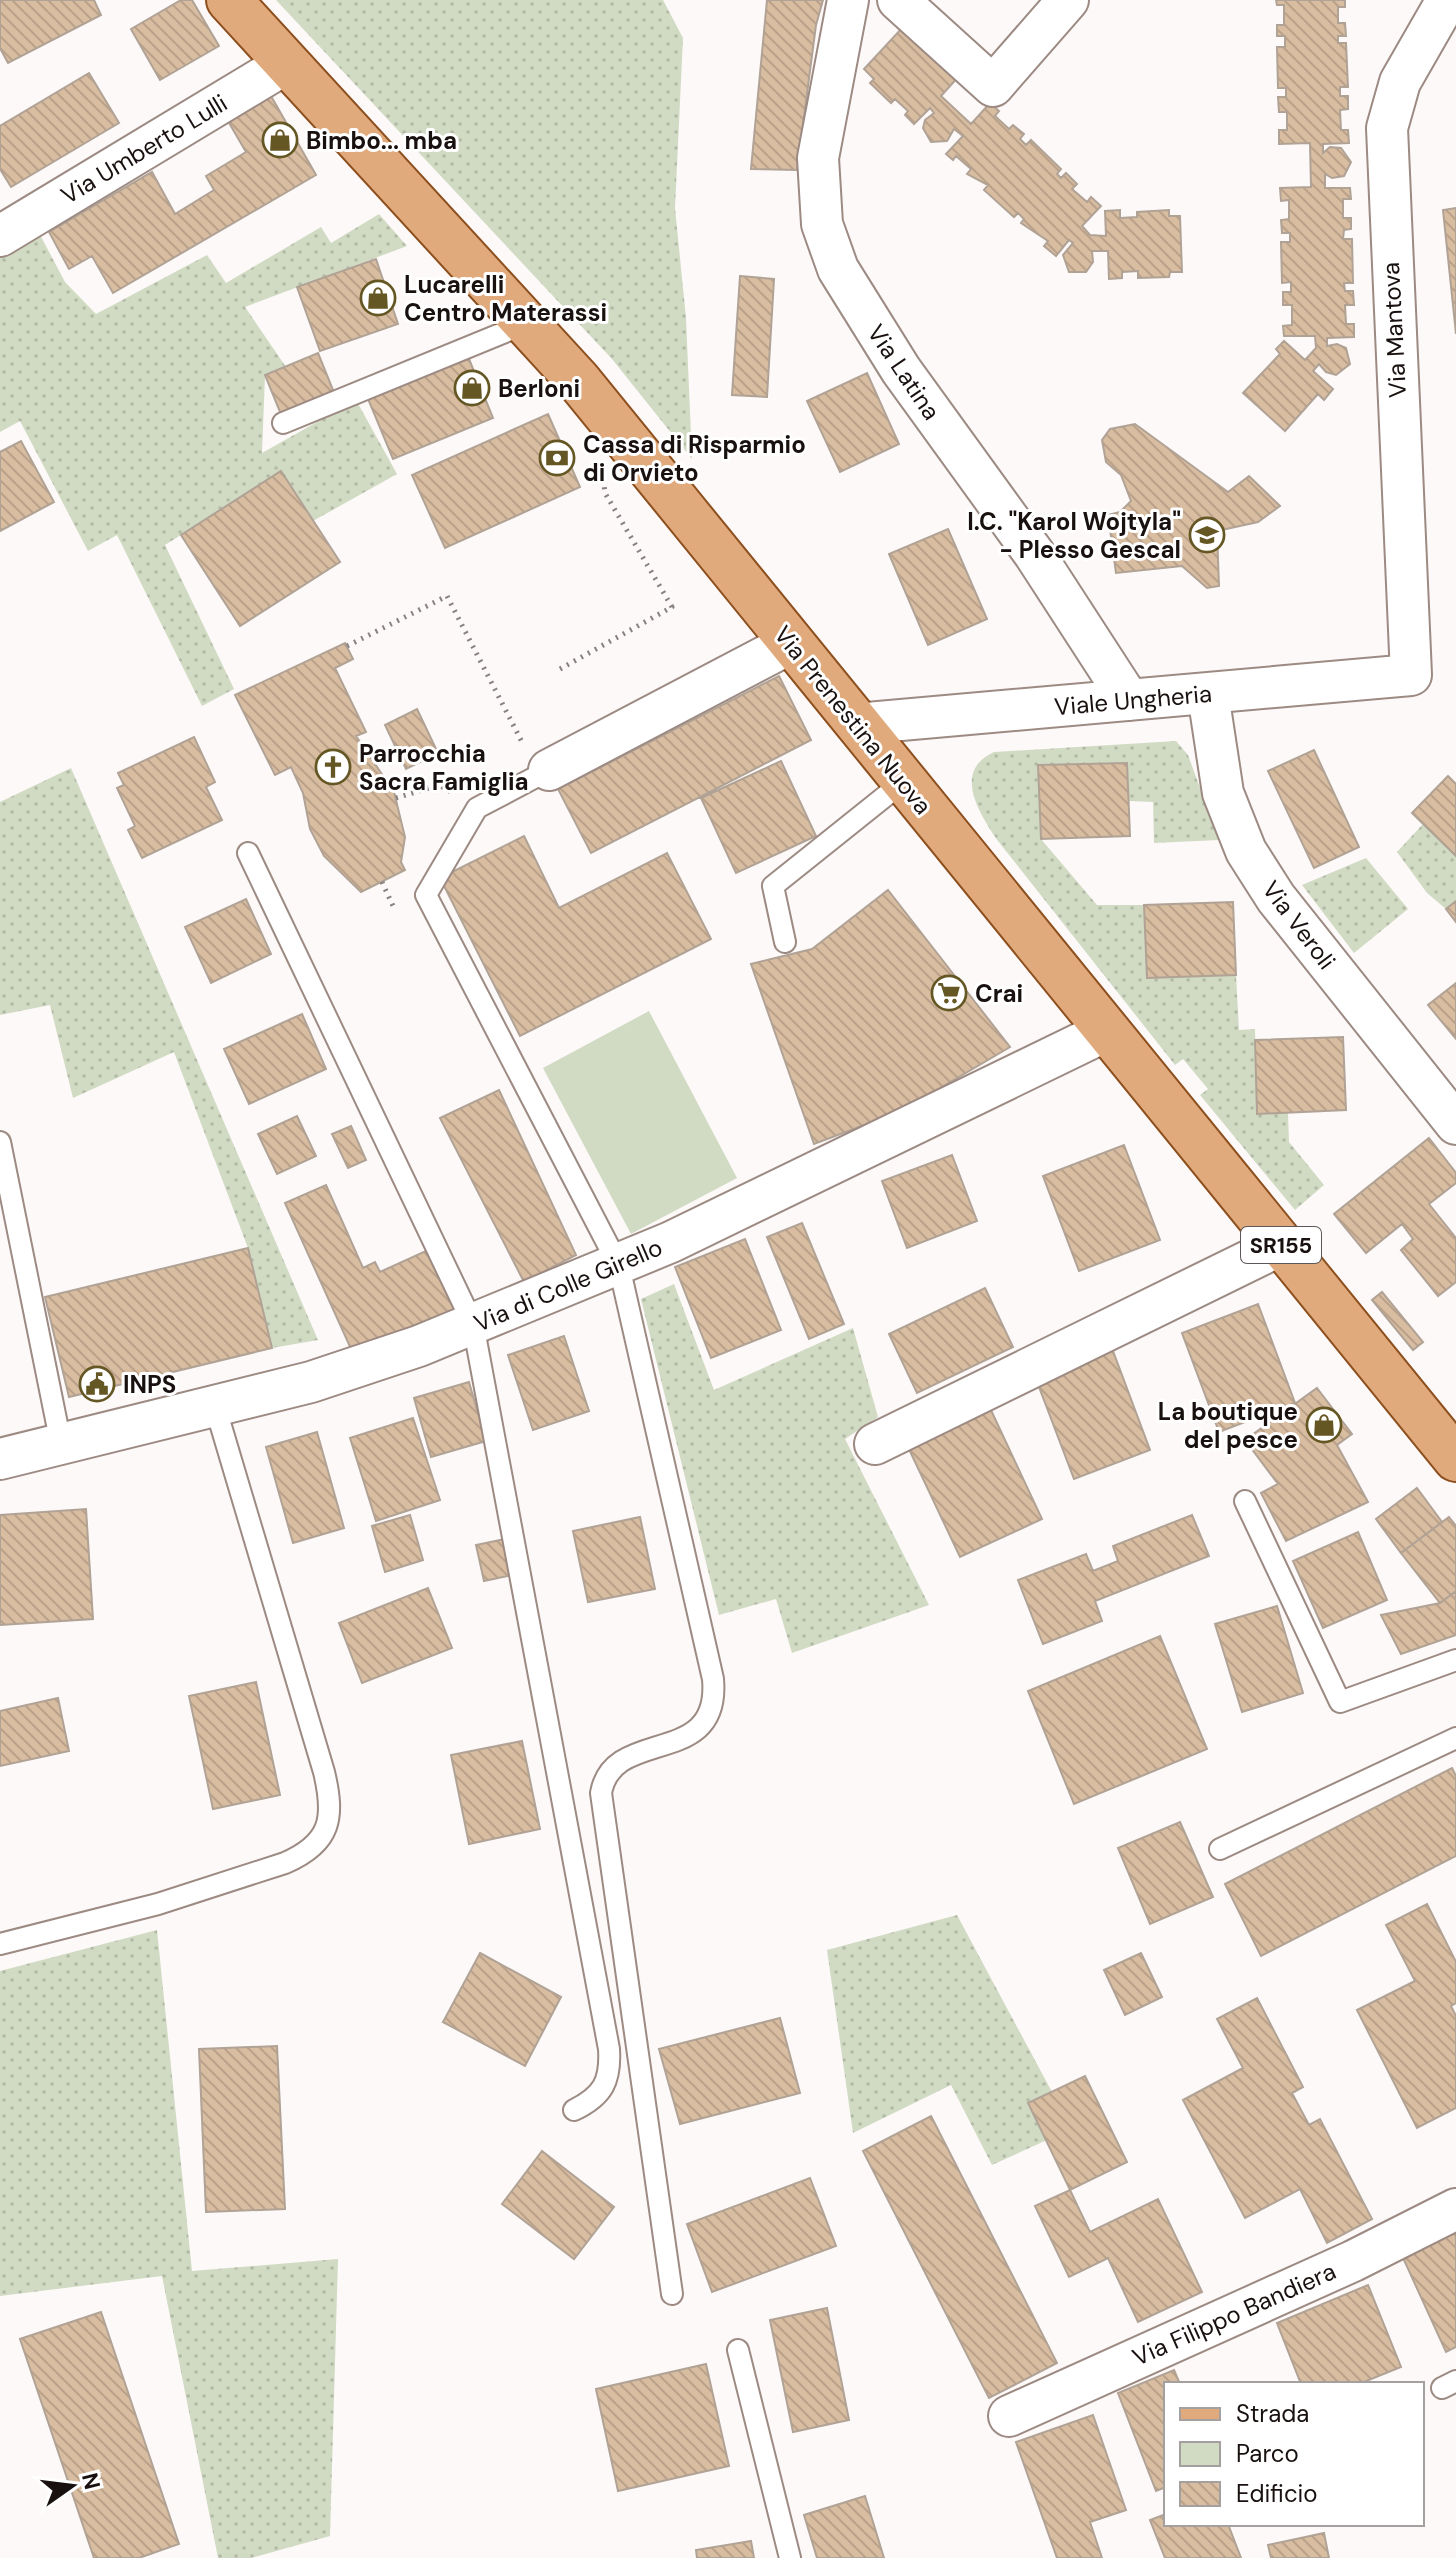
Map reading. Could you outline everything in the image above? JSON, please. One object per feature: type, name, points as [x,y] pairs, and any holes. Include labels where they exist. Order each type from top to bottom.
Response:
[{"type":"main road","name":"Via Prenestina Nuova","points":[[229,0],[528,323],[624,436],[1456,1459]]},
{"type":"street","name":"Via Latina","points":[[848,0],[818,158],[820,214],[838,269],[901,370],[1035,555],[1129,700]]},
{"type":"street","points":[[898,0],[993,86],[1068,0]]},
{"type":"street","name":"Via Mantova","points":[[1411,675],[1387,128],[1400,82],[1447,0]]},
{"type":"street","name":"Via Umberto Lulli","points":[[0,236],[287,63]]},
{"type":"street","points":[[544,773],[791,643]]},
{"type":"street","name":"Viale Ungheria","points":[[856,724],[1411,675]]},
{"type":"street","name":"Via Veroli","points":[[1208,694],[1223,793],[1246,851],[1276,898],[1456,1124]]},
{"type":"street","name":"Via di Colle Girello","points":[[0,1459],[363,1367],[619,1266],[1106,1031]]},
{"type":"street","points":[[875,1444],[1281,1245]]},
{"type":"street","name":"Via Filippo Bandiera","points":[[1009,2416],[1353,2261],[1456,2209]]},
{"type":"lane","points":[[283,423],[528,323]]},
{"type":"lane","points":[[544,773],[477,808],[426,895],[619,1266],[714,1693],[710,1716],[703,1725],[684,1739],[620,1762],[609,1771],[601,1793],[672,2294]]},
{"type":"lane","points":[[785,942],[773,886],[903,782]]},
{"type":"lane","points":[[248,853],[473,1324],[609,2049],[610,2075],[604,2090],[594,2100],[574,2110]]},
{"type":"lane","points":[[0,1142],[61,1444]]},
{"type":"lane","points":[[0,1944],[158,1904],[285,1863],[304,1855],[319,1842],[327,1827],[329,1796],[324,1772],[215,1406]]},
{"type":"lane","points":[[1245,1501],[1340,1702],[1456,1660]]},
{"type":"lane","points":[[1220,1849],[1456,1738]]},
{"type":"lane","points":[[738,2350],[790,2558]]},
{"type":"path","points":[[560,669],[672,607],[605,493],[601,467],[624,436]]},
{"type":"path","points":[[347,646],[447,596],[544,773]]},
{"type":"path","points":[[396,798],[439,785]]},
{"type":"green space","points":[[276,0],[663,0],[683,38],[675,208],[686,318],[692,459],[612,359]]},
{"type":"green space","points":[[379,214],[407,246],[245,307],[286,367],[265,376],[262,453],[356,400],[397,474],[313,521],[281,472],[165,545],[234,689],[202,706],[117,535],[88,551],[20,421],[0,432],[0,253],[38,231],[65,282],[96,314],[207,255],[226,283],[321,227],[331,243]]},
{"type":"green space","points":[[1176,741],[1188,755],[1219,840],[1154,843],[1153,802],[1129,801],[1127,763],[1038,766],[1041,839],[1097,905],[1144,905],[1147,978],[1236,975],[1239,1030],[1255,1029],[1257,1113],[1288,1112],[1289,1142],[1324,1185],[1295,1210],[1200,1095],[1208,1089],[1183,1059],[1175,1065],[998,841],[983,818],[973,793],[974,770],[981,760],[994,752]]},
{"type":"green space","points":[[71,768],[318,1340],[272,1348],[248,1248],[174,1052],[73,1098],[50,1005],[0,1015],[0,802]]},
{"type":"green space","points":[[1423,824],[1456,856],[1456,901],[1446,909],[1427,893],[1397,852]]},
{"type":"green space","points":[[1366,858],[1408,909],[1354,953],[1302,885]]},
{"type":"green space","points":[[649,1011],[737,1178],[631,1234],[543,1068]]},
{"type":"green space","points":[[674,1284],[714,1390],[853,1328],[878,1417],[845,1439],[929,1605],[792,1653],[776,1599],[719,1615],[641,1299]]},
{"type":"green space","points":[[957,1915],[1052,2092],[1029,2103],[1047,2140],[992,2165],[951,2085],[853,2133],[827,1950]]},
{"type":"green space","points":[[157,1930],[192,2271],[338,2259],[330,2536],[251,2558],[218,2558],[162,2276],[0,2296],[0,1971]]},
{"type":"building","points":[[0,0],[94,0],[101,15],[8,63],[0,48]]},
{"type":"building","points":[[181,0],[192,0],[219,46],[160,80],[131,29]]},
{"type":"building","points":[[767,0],[823,0],[816,25],[797,170],[751,169]]},
{"type":"building","points":[[1276,0],[1345,0],[1345,7],[1338,7],[1338,23],[1345,23],[1346,36],[1338,36],[1338,43],[1346,43],[1348,87],[1340,87],[1340,96],[1348,96],[1348,109],[1340,110],[1341,130],[1348,130],[1349,143],[1323,144],[1323,153],[1330,147],[1341,148],[1351,162],[1344,176],[1332,178],[1325,174],[1325,188],[1350,188],[1351,199],[1343,199],[1343,218],[1351,218],[1351,229],[1344,230],[1343,239],[1352,239],[1353,283],[1344,283],[1345,291],[1353,291],[1354,305],[1345,305],[1346,324],[1354,324],[1354,337],[1327,338],[1327,346],[1337,344],[1346,348],[1350,364],[1336,375],[1326,372],[1319,364],[1313,371],[1333,389],[1324,400],[1318,394],[1285,431],[1243,393],[1280,354],[1276,349],[1284,341],[1305,360],[1316,348],[1315,336],[1284,336],[1283,326],[1292,325],[1292,305],[1283,305],[1283,292],[1291,292],[1291,282],[1282,283],[1281,242],[1290,242],[1290,233],[1282,233],[1281,220],[1289,219],[1289,200],[1281,201],[1280,188],[1311,187],[1310,143],[1279,144],[1279,130],[1287,130],[1287,112],[1279,112],[1278,97],[1286,97],[1286,88],[1278,88],[1277,47],[1285,47],[1285,36],[1277,36],[1277,25],[1284,25],[1284,5],[1277,5]]},
{"type":"building","points":[[902,28],[960,75],[941,96],[971,124],[990,103],[999,111],[995,116],[1009,129],[1013,125],[1024,134],[1020,139],[1026,145],[1031,140],[1061,169],[1057,174],[1061,178],[1066,173],[1077,184],[1072,189],[1087,202],[1091,197],[1101,206],[1082,226],[1090,235],[1106,236],[1105,211],[1120,210],[1120,218],[1137,217],[1137,212],[1169,210],[1169,216],[1180,216],[1182,272],[1170,272],[1169,277],[1138,278],[1138,271],[1122,272],[1122,278],[1109,279],[1108,251],[1092,251],[1093,262],[1086,272],[1069,272],[1063,255],[1073,243],[1069,240],[1056,256],[1044,246],[1048,241],[1021,223],[1024,219],[1018,213],[1014,217],[984,190],[988,185],[967,174],[971,169],[956,156],[953,160],[946,154],[963,136],[954,129],[947,141],[931,142],[923,128],[925,120],[934,113],[930,108],[914,124],[905,115],[908,111],[895,99],[891,103],[870,83],[874,79],[864,69]]},
{"type":"building","points":[[89,73],[119,123],[11,187],[0,169],[0,126]]},
{"type":"building","points":[[271,96],[316,175],[113,293],[92,256],[69,269],[49,232],[152,172],[175,214],[214,190],[206,176],[246,152],[228,121]]},
{"type":"building","points":[[1456,208],[1456,334],[1443,210]]},
{"type":"building","points":[[376,259],[398,324],[320,351],[297,287]]},
{"type":"building","points":[[740,276],[774,279],[767,397],[732,395]]},
{"type":"building","points":[[318,353],[335,395],[282,417],[265,375]]},
{"type":"building","points":[[467,354],[493,418],[393,459],[366,394]]},
{"type":"building","points":[[867,373],[899,444],[840,472],[807,401]]},
{"type":"building","points":[[548,414],[580,487],[445,548],[412,475]]},
{"type":"building","points":[[1135,424],[1228,492],[1249,476],[1280,506],[1258,522],[1217,531],[1219,586],[1207,588],[1182,566],[1116,573],[1108,515],[1120,512],[1131,501],[1121,475],[1106,462],[1102,440],[1110,429]]},
{"type":"building","points":[[21,441],[54,502],[0,531],[0,452]]},
{"type":"building","points":[[281,471],[340,562],[240,626],[181,535]]},
{"type":"building","points":[[948,529],[987,619],[928,645],[889,554]]},
{"type":"building","name":"Parrocchia Sacra Famiglia","points":[[345,643],[353,659],[335,668],[366,732],[356,736],[394,792],[405,837],[401,862],[405,870],[361,892],[324,856],[310,829],[303,793],[291,767],[275,775],[235,695]]},
{"type":"building","points":[[779,676],[811,740],[591,853],[558,789]]},
{"type":"building","points":[[417,709],[438,753],[406,769],[385,725]]},
{"type":"building","points":[[194,737],[215,782],[206,787],[222,820],[142,858],[128,830],[135,826],[117,788],[124,785],[118,773]]},
{"type":"building","points":[[1314,750],[1359,847],[1314,868],[1268,771]]},
{"type":"building","points":[[781,761],[816,836],[736,873],[701,798]]},
{"type":"building","points":[[1127,763],[1130,836],[1041,839],[1038,765]]},
{"type":"building","points":[[1448,776],[1456,784],[1456,856],[1412,813]]},
{"type":"building","points":[[524,836],[559,908],[667,853],[711,939],[520,1036],[440,878]]},
{"type":"building","points":[[888,890],[1010,1047],[899,1112],[814,1144],[751,964],[812,949]]},
{"type":"building","points":[[246,899],[271,954],[211,983],[185,927]]},
{"type":"building","points":[[1456,901],[1456,922],[1446,909]]},
{"type":"building","points":[[1233,902],[1236,975],[1147,978],[1144,905]]},
{"type":"building","points":[[1456,983],[1456,1039],[1428,1005]]},
{"type":"building","points":[[302,1014],[326,1069],[249,1104],[224,1049]]},
{"type":"building","points":[[1343,1037],[1346,1110],[1257,1114],[1255,1040]]},
{"type":"building","points":[[499,1090],[576,1255],[524,1282],[440,1118]]},
{"type":"building","points":[[297,1116],[316,1156],[277,1174],[258,1134]]},
{"type":"building","points":[[351,1126],[366,1160],[348,1168],[332,1134]]},
{"type":"building","points":[[1429,1138],[1456,1173],[1456,1183],[1429,1204],[1456,1238],[1456,1282],[1438,1296],[1401,1250],[1413,1239],[1402,1224],[1366,1253],[1334,1214]]},
{"type":"building","points":[[1124,1145],[1160,1240],[1079,1271],[1043,1176]]},
{"type":"building","points":[[952,1155],[977,1221],[907,1248],[882,1181]]},
{"type":"building","points":[[326,1185],[363,1268],[375,1262],[380,1272],[428,1250],[457,1314],[356,1360],[285,1203]]},
{"type":"building","points":[[802,1223],[844,1324],[809,1339],[767,1237]]},
{"type":"building","points":[[745,1239],[781,1330],[711,1358],[675,1267]]},
{"type":"building","points":[[248,1248],[272,1348],[69,1397],[45,1297]]},
{"type":"building","points":[[985,1288],[1013,1347],[917,1393],[889,1334]]},
{"type":"building","points":[[1382,1292],[1423,1342],[1413,1350],[1372,1300]]},
{"type":"building","points":[[1258,1304],[1295,1403],[1219,1432],[1182,1333]]},
{"type":"building","points":[[564,1336],[589,1411],[533,1430],[508,1355]]},
{"type":"building","points":[[1113,1351],[1150,1450],[1074,1479],[1036,1379]]},
{"type":"building","points":[[469,1382],[486,1441],[431,1457],[414,1398]]},
{"type":"building","points":[[1317,1388],[1352,1434],[1337,1445],[1368,1502],[1286,1541],[1261,1493],[1278,1484],[1245,1440]]},
{"type":"building","points":[[990,1408],[1042,1519],[960,1557],[907,1445]]},
{"type":"building","points":[[413,1418],[440,1500],[376,1521],[350,1438]]},
{"type":"building","points":[[317,1432],[344,1528],[293,1543],[266,1447]]},
{"type":"building","points":[[1417,1488],[1442,1522],[1401,1553],[1376,1519]]},
{"type":"building","points":[[86,1509],[93,1619],[0,1625],[0,1515]]},
{"type":"building","points":[[410,1515],[423,1560],[385,1572],[372,1526]]},
{"type":"building","points":[[1192,1515],[1209,1556],[1095,1601],[1102,1621],[1043,1644],[1018,1580],[1086,1554],[1093,1571],[1118,1561],[1113,1546]]},
{"type":"building","points":[[640,1517],[655,1589],[588,1602],[573,1531]]},
{"type":"building","points":[[1449,1517],[1456,1526],[1456,1591],[1440,1603],[1401,1553]]},
{"type":"building","points":[[1358,1532],[1387,1600],[1323,1628],[1293,1561]]},
{"type":"building","points":[[505,1539],[512,1575],[484,1581],[476,1545]]},
{"type":"building","points":[[428,1588],[452,1648],[362,1683],[339,1623]]},
{"type":"building","points":[[1456,1591],[1456,1635],[1401,1654],[1381,1615],[1440,1603]]},
{"type":"building","points":[[1277,1606],[1303,1693],[1242,1712],[1215,1624]]},
{"type":"building","points":[[1160,1636],[1207,1749],[1074,1804],[1028,1691]]},
{"type":"building","points":[[256,1682],[280,1795],[213,1809],[189,1696]]},
{"type":"building","points":[[58,1698],[69,1751],[0,1766],[0,1711]]},
{"type":"building","points":[[522,1741],[540,1829],[469,1844],[451,1755]]},
{"type":"building","points":[[1452,1768],[1456,1776],[1456,1856],[1261,1956],[1225,1884]]},
{"type":"building","points":[[1180,1822],[1213,1897],[1150,1924],[1118,1848]]},
{"type":"building","points":[[1427,1904],[1456,1962],[1456,2003],[1451,2006],[1456,2016],[1456,2108],[1417,2128],[1357,2010],[1415,1981],[1386,1925]]},
{"type":"building","points":[[480,1953],[561,1997],[525,2066],[443,2022]]},
{"type":"building","points":[[1141,1953],[1162,1997],[1125,2015],[1104,1970]]},
{"type":"building","points":[[1257,1998],[1303,2087],[1292,2093],[1309,2125],[1320,2119],[1372,2219],[1327,2243],[1300,2189],[1245,2218],[1183,2100],[1243,2068],[1217,2019]]},
{"type":"building","points":[[780,2018],[800,2093],[680,2124],[659,2049]]},
{"type":"building","points":[[277,2046],[285,2209],[206,2212],[199,2049]]},
{"type":"building","points":[[1085,2076],[1127,2162],[1070,2190],[1028,2103]]},
{"type":"building","points":[[931,2116],[1057,2363],[989,2398],[863,2151]]},
{"type":"building","points":[[542,2151],[614,2207],[574,2259],[502,2204]]},
{"type":"building","points":[[810,2178],[836,2246],[712,2292],[687,2224]]},
{"type":"building","points":[[1070,2190],[1090,2232],[1158,2199],[1202,2292],[1138,2322],[1108,2258],[1069,2277],[1035,2206]]},
{"type":"building","points":[[1456,2223],[1456,2347],[1446,2352],[1399,2249]]},
{"type":"building","points":[[1368,2285],[1401,2367],[1364,2382],[1300,2382],[1277,2323]]},
{"type":"building","points":[[827,2308],[849,2420],[793,2432],[770,2320]]},
{"type":"building","points":[[101,2312],[179,2544],[139,2558],[94,2558],[20,2339]]},
{"type":"building","points":[[706,2364],[729,2466],[618,2491],[596,2389]]},
{"type":"building","points":[[1174,2370],[1179,2382],[1164,2382],[1164,2488],[1156,2491],[1118,2393]]},
{"type":"building","points":[[1093,2415],[1126,2510],[1090,2522],[1102,2558],[1057,2558],[1016,2442]]},
{"type":"building","points":[[865,2496],[884,2558],[817,2558],[804,2515]]},
{"type":"building","points":[[1164,2515],[1164,2526],[1229,2526],[1241,2558],[1165,2558],[1150,2520]]},
{"type":"building","points":[[1324,2533],[1329,2558],[1271,2558],[1268,2545]]},
{"type":"building","points":[[751,2541],[754,2558],[697,2558],[696,2550]]},
{"type":"place","name":"Bimbo... mba","points":[[280,140]]},
{"type":"place","name":"Lucarelli Centro Materassi","points":[[378,298]]},
{"type":"place","name":"Berloni","points":[[472,388]]},
{"type":"place","name":"Cassa di Risparmio di Orvieto","points":[[557,458]]},
{"type":"place","name":"I.C. \"Karol Wojtyla\" - Plesso Gescal","points":[[1207,535]]},
{"type":"place","name":"Parrocchia Sacra Famiglia","points":[[333,767]]},
{"type":"place","name":"Crai","points":[[949,993]]},
{"type":"place","name":"INPS","points":[[97,1384]]},
{"type":"place","name":"La boutique del pesce","points":[[1324,1425]]}]
